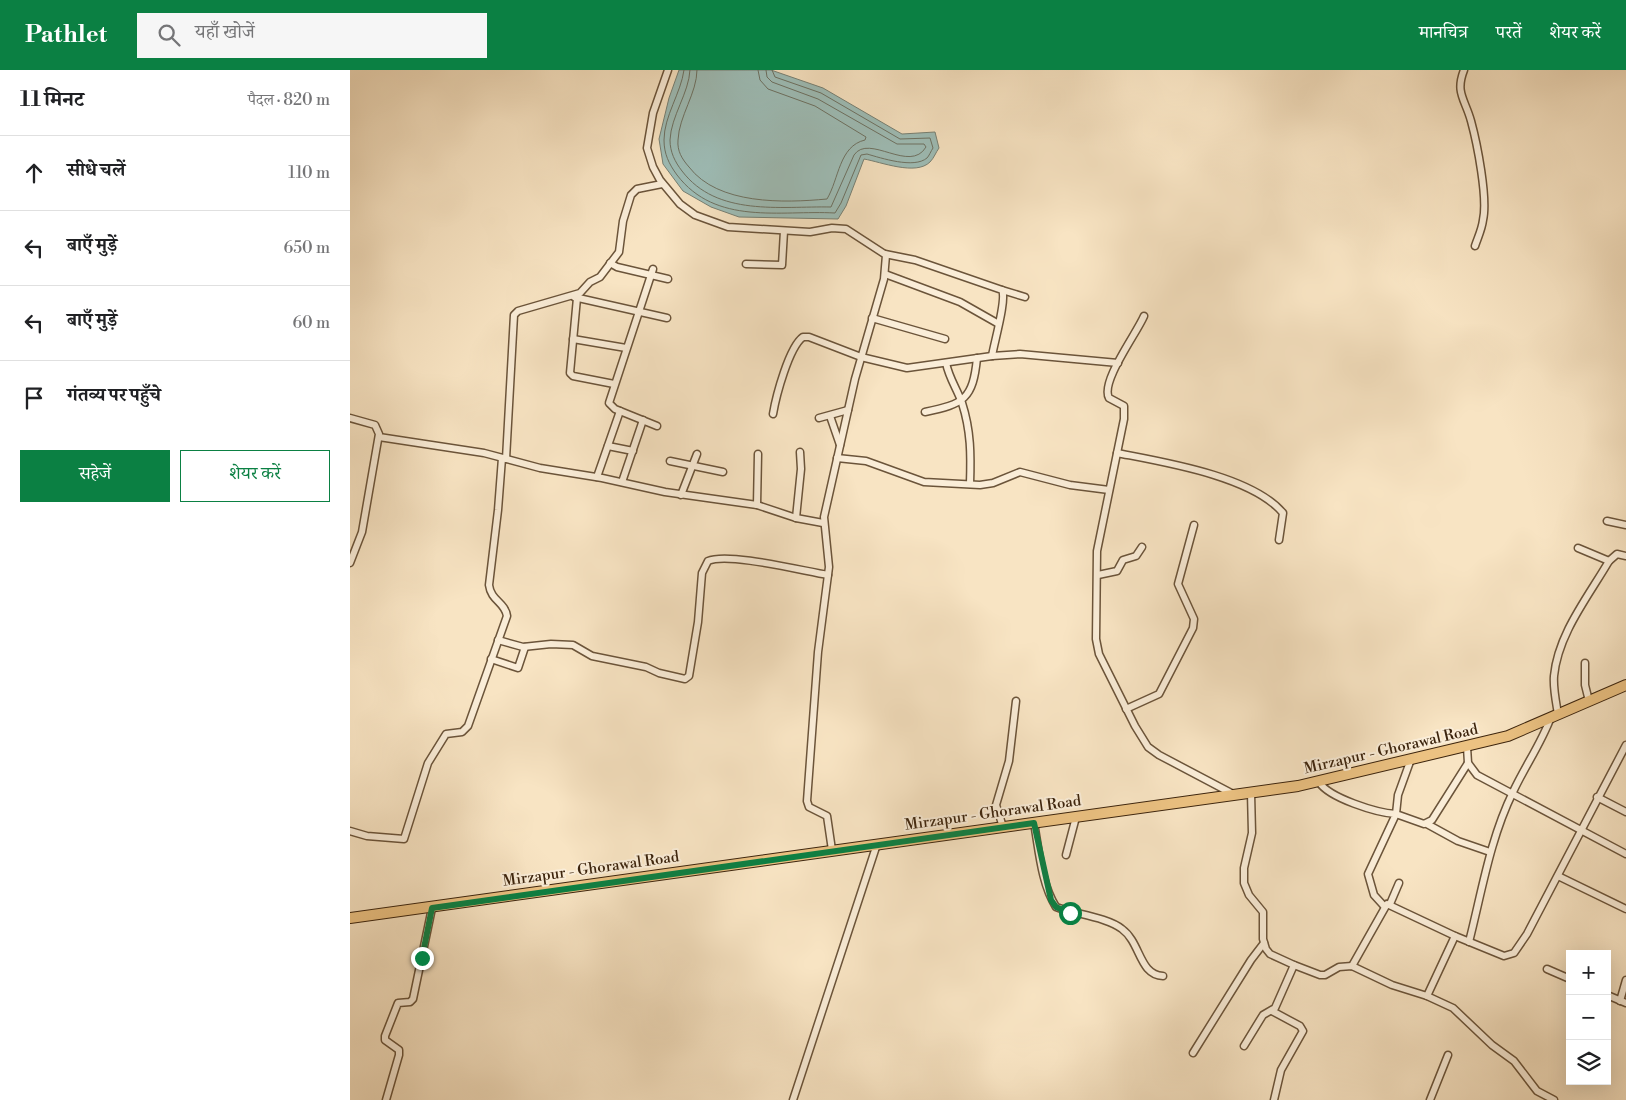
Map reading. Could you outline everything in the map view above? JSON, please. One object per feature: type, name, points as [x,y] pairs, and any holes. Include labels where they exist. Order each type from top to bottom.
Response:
[{"type":"main road","name":"Mirzapur - Ghorawal Road","points":[[350,918],[1319,782],[1508,736],[1589,701],[1624,689]]},
{"type":"street","points":[[668,70],[653,113],[648,148],[653,167],[662,184],[680,204],[695,215],[736,228],[784,231],[846,229],[856,238],[885,254],[915,260],[1025,297]]},
{"type":"street","points":[[1464,70],[1459,83],[1460,93],[1471,120],[1480,163],[1484,218],[1476,246]]},
{"type":"street","points":[[350,830],[367,836],[404,839],[434,750],[446,734],[462,732],[468,726],[498,640],[506,613],[503,606],[491,596],[488,585],[504,458],[514,315],[518,312],[575,297],[583,292],[590,282],[600,277],[619,252],[622,222],[631,195],[637,189],[662,184]]},
{"type":"street","points":[[746,264],[782,265],[784,231]]},
{"type":"street","points":[[832,850],[827,816],[809,806],[807,801],[818,652],[828,575],[823,523],[861,357],[885,274],[887,259],[885,254]]},
{"type":"street","points":[[610,263],[617,267],[652,272],[668,279]]},
{"type":"street","points":[[652,272],[609,403],[620,411],[657,426]]},
{"type":"street","points":[[885,274],[960,302],[997,323]]},
{"type":"street","points":[[992,356],[997,323],[1005,299],[1002,290]]},
{"type":"street","points":[[575,297],[667,318]]},
{"type":"street","points":[[575,297],[570,373],[573,376],[614,384]]},
{"type":"street","points":[[1144,316],[1118,363],[1107,394],[1109,398],[1124,406],[1124,419],[1097,551],[1096,639],[1099,654],[1126,709],[1148,747],[1159,755],[1233,794]]},
{"type":"street","points":[[872,318],[945,339]]},
{"type":"street","points":[[773,414],[784,373],[801,338],[809,337],[861,357],[908,368],[992,356],[1043,355],[1118,363]]},
{"type":"street","points":[[573,339],[626,348]]},
{"type":"street","points":[[925,412],[952,407],[961,401],[972,388],[978,358]]},
{"type":"street","points":[[946,363],[951,381],[961,401],[971,440],[970,484]]},
{"type":"street","points":[[819,418],[848,410]]},
{"type":"street","points":[[597,477],[620,411]]},
{"type":"street","points":[[830,416],[840,445]]},
{"type":"street","points":[[350,418],[376,427],[379,437],[362,532],[350,563]]},
{"type":"street","points":[[622,482],[643,420]]},
{"type":"street","points":[[379,437],[504,458],[540,468],[597,477],[681,495],[757,506],[796,518],[823,523]]},
{"type":"street","points":[[608,446],[632,451]]},
{"type":"street","points":[[796,518],[801,469],[800,452]]},
{"type":"street","points":[[1117,452],[1224,478],[1242,485],[1283,513],[1279,540]]},
{"type":"street","points":[[681,495],[697,454]]},
{"type":"street","points":[[757,506],[758,454]]},
{"type":"street","points":[[837,458],[866,461],[924,482],[993,483],[1020,472],[1070,485],[1109,490]]},
{"type":"street","points":[[670,461],[723,472]]},
{"type":"street","points":[[1607,521],[1626,526]]},
{"type":"street","points":[[1126,709],[1159,694],[1193,628],[1194,619],[1178,584],[1194,525]]},
{"type":"street","points":[[1098,575],[1117,571],[1123,560],[1136,556],[1142,547]]},
{"type":"street","points":[[1578,548],[1608,561]]},
{"type":"street","points":[[1469,942],[1490,852],[1513,792],[1554,716],[1554,678],[1558,652],[1566,634],[1608,561],[1617,554],[1626,556]]},
{"type":"street","points":[[498,640],[525,646],[573,645],[592,656],[646,667],[659,673],[685,679],[689,676],[698,622],[702,572],[708,561],[721,558],[738,559],[828,575]]},
{"type":"street","points":[[491,659],[520,667],[525,646]]},
{"type":"street","points":[[1585,663],[1585,685],[1589,701]]},
{"type":"street","points":[[1003,827],[996,805],[1009,761],[1016,701]]},
{"type":"street","points":[[1411,759],[1398,795],[1396,814],[1368,874],[1372,892],[1387,905],[1504,956],[1514,953],[1527,934],[1597,797],[1626,745]]},
{"type":"street","points":[[1427,824],[1432,820],[1468,763],[1467,747]]},
{"type":"street","points":[[1468,763],[1478,775],[1626,854]]},
{"type":"street","points":[[1319,782],[1324,790],[1334,795],[1381,812],[1396,814],[1427,824],[1458,841],[1490,852]]},
{"type":"street","points":[[1251,792],[1252,833],[1244,868],[1244,883],[1249,895],[1263,912],[1264,943],[1270,954],[1294,966],[1325,975],[1339,967],[1352,966],[1392,985],[1428,996],[1453,1008],[1492,1045],[1514,1061],[1537,1091],[1554,1100]]},
{"type":"street","points":[[1597,797],[1626,812]]},
{"type":"street","points":[[1066,855],[1076,817]]},
{"type":"street","points":[[1034,823],[1041,862],[1051,900],[1056,907],[1112,923],[1122,929],[1135,943],[1148,972],[1154,976],[1163,976]]},
{"type":"street","points":[[793,1100],[878,844]]},
{"type":"street","points":[[1558,876],[1626,909]]},
{"type":"street","points":[[1352,966],[1400,884]]},
{"type":"street","points":[[386,1100],[400,1055],[399,1050],[385,1040],[385,1036],[398,1003],[410,1002],[413,999],[432,908]]},
{"type":"street","points":[[1428,996],[1455,936]]},
{"type":"street","points":[[1193,1053],[1251,960],[1264,943]]},
{"type":"street","points":[[1244,1046],[1263,1015],[1275,1008],[1294,966]]},
{"type":"street","points":[[1547,969],[1566,977]]},
{"type":"street","points":[[1611,997],[1623,1002],[1626,980]]},
{"type":"street","points":[[1272,1011],[1300,1026],[1302,1031],[1281,1070],[1274,1100]]},
{"type":"street","points":[[1430,1100],[1448,1055]]},
{"type":"water","points":[[679,70],[771,70],[823,88],[902,134],[935,132],[939,148],[930,162],[916,168],[898,167],[864,159],[846,206],[838,219],[739,217],[711,207],[683,191],[663,164],[659,139],[669,98]]},
{"type":"route","points":[[422,958],[432,908],[624,879],[1034,823],[1041,862],[1051,900],[1056,907],[1070,913]]}]
